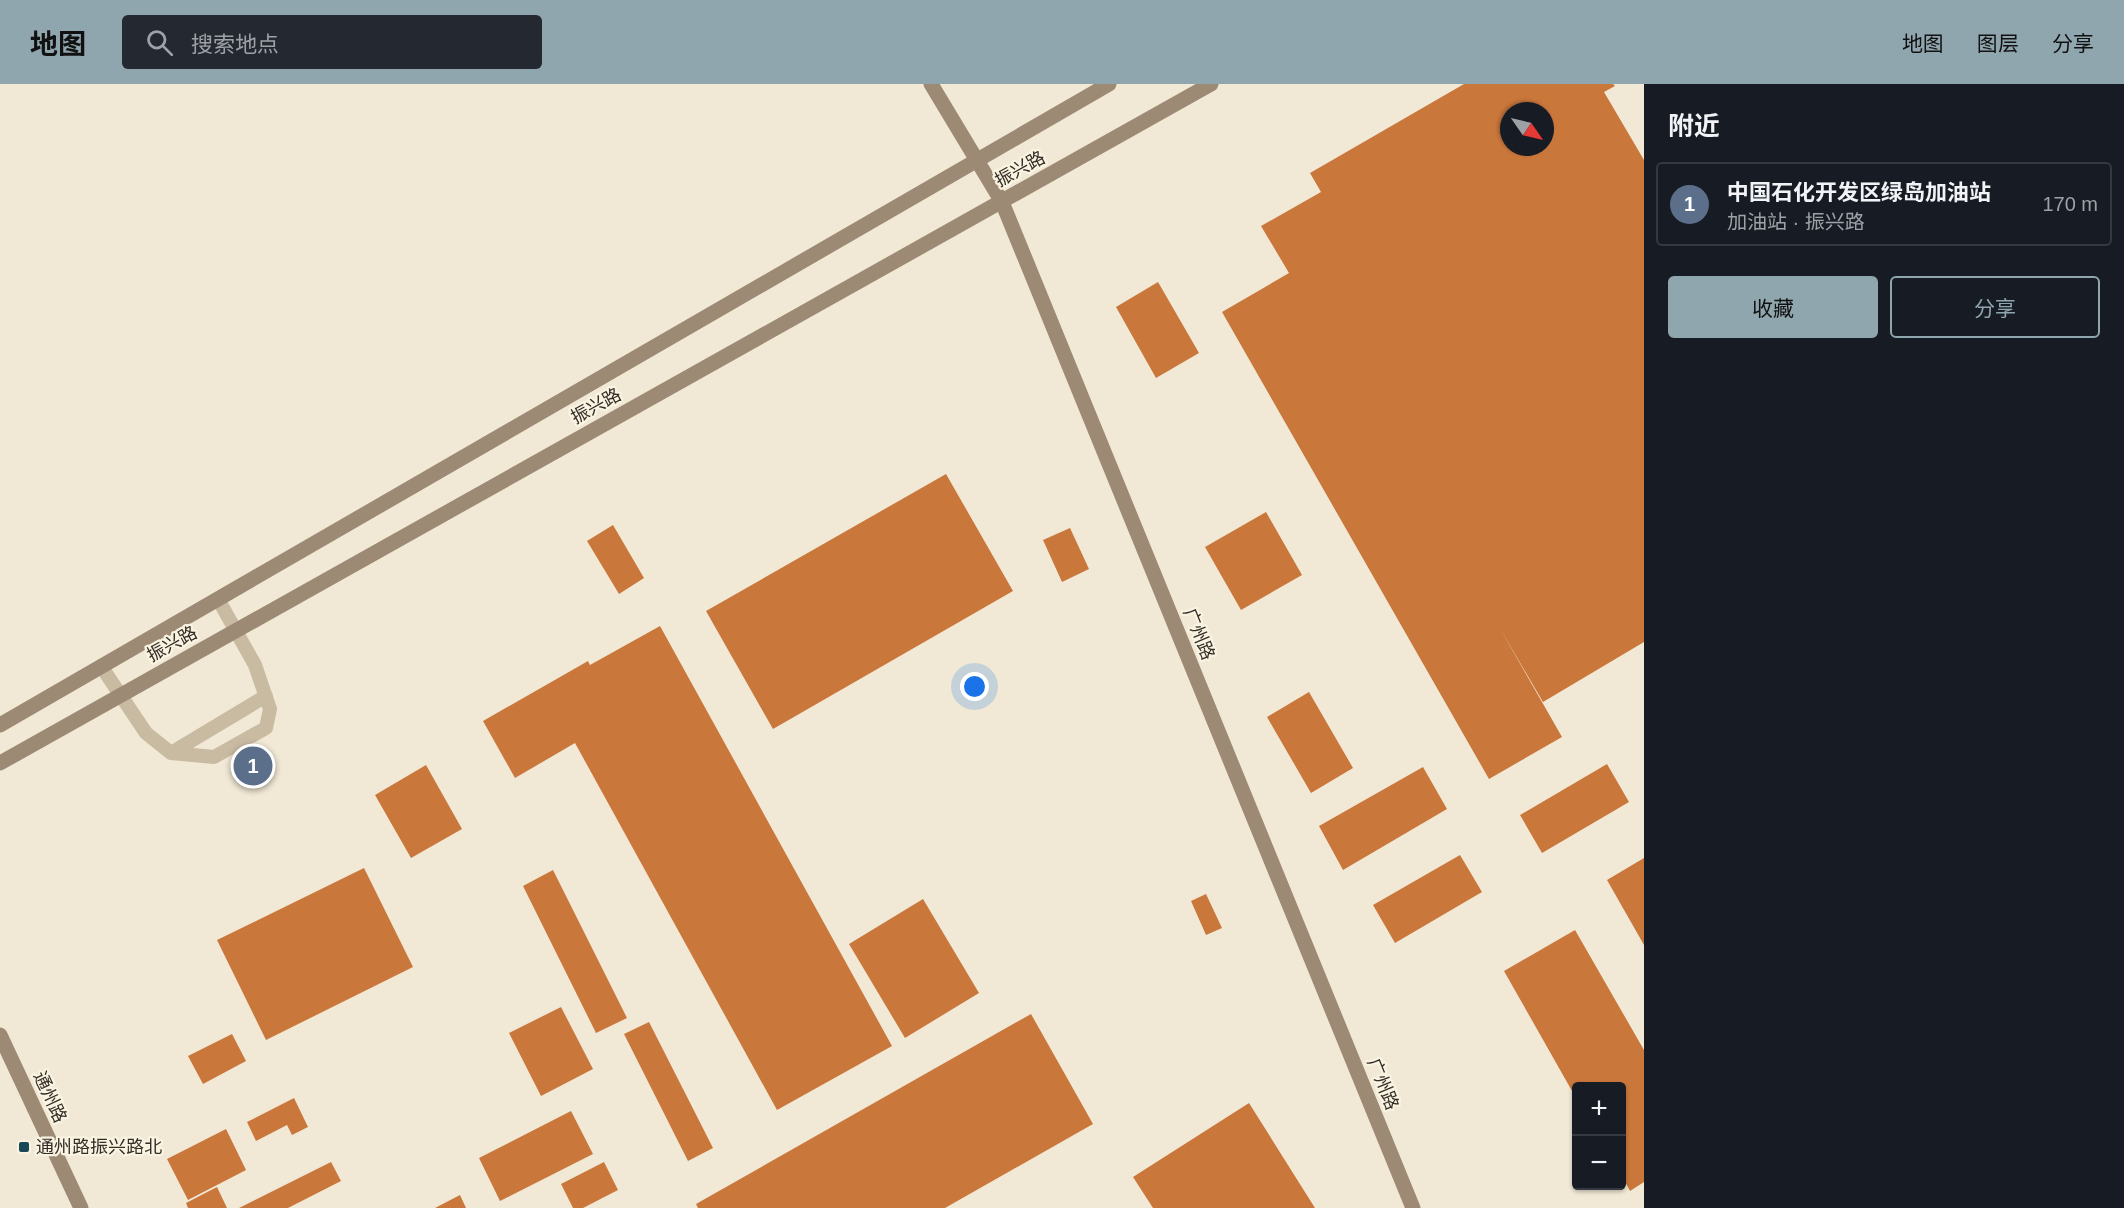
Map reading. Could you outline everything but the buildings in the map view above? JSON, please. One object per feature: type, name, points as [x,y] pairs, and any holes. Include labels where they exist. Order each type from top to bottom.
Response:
[{"type":"main road","name":"广州路","points":[[931,84],[975,160],[1002,201],[1413,1208]]},
{"type":"main road","name":"振兴路","points":[[0,725],[1109,84]]},
{"type":"main road","name":"振兴路","points":[[0,763],[1211,84]]},
{"type":"main road","name":"通州路","points":[[0,1035],[81,1208]]},
{"type":"lane","points":[[101,666],[146,733],[171,753],[214,757],[266,728],[270,709],[255,665],[218,599]]},
{"type":"lane","points":[[171,753],[266,696]]},
{"type":"place","name":"中国石化开发区绿岛加油站","points":[[253,766]]},
{"type":"place","name":"通州路振兴路北","points":[[24,1147]]}]
